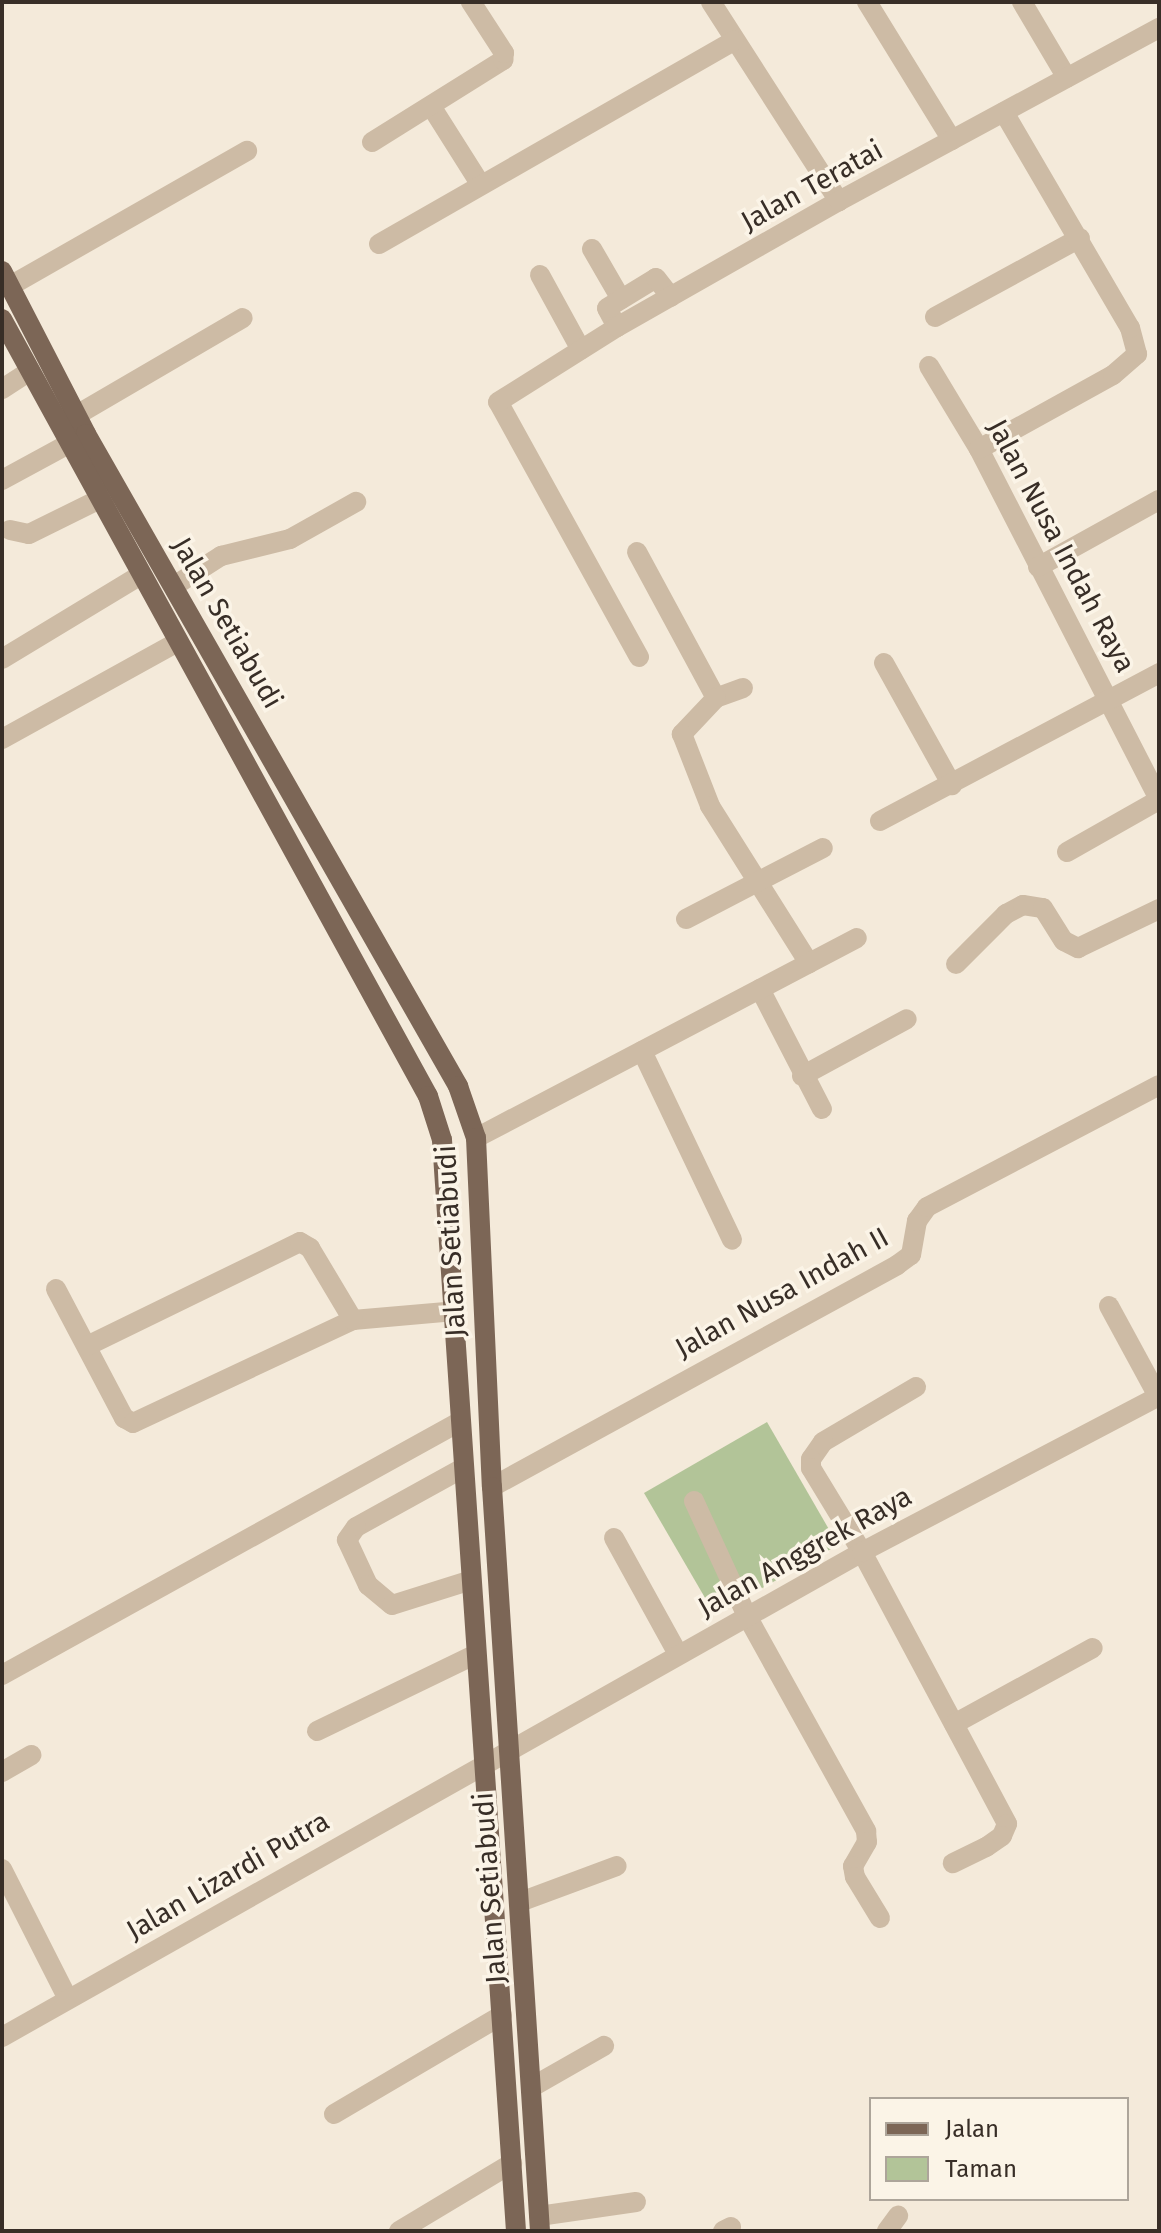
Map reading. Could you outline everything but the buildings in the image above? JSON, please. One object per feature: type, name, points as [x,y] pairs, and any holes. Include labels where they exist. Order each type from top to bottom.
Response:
[{"type":"main road","name":"Jalan Setiabudi","points":[[6,278],[86,434],[458,1086],[476,1138],[492,1487],[540,2224]]},
{"type":"main road","name":"Jalan Setiabudi","points":[[2,319],[97,500],[428,1096],[443,1151],[455,1311],[468,1581],[516,2231]]},
{"type":"street","points":[[372,142],[503,60],[504,53],[471,2]]},
{"type":"street","points":[[711,2],[839,201]]},
{"type":"street","points":[[867,2],[952,140]]},
{"type":"street","points":[[1022,2],[1067,78]]},
{"type":"street","name":"Jalan Teratai","points":[[639,657],[498,402],[617,327],[839,201],[1159,28]]},
{"type":"street","points":[[379,244],[734,41]]},
{"type":"street","points":[[431,106],[481,185]]},
{"type":"street","points":[[979,449],[1103,381],[1137,354],[1130,328],[1004,112]]},
{"type":"street","points":[[6,278],[247,151]]},
{"type":"street","points":[[935,317],[1080,238]]},
{"type":"street","points":[[592,249],[621,299]]},
{"type":"street","points":[[540,275],[581,350]]},
{"type":"street","points":[[617,327],[607,308],[656,278],[671,297]]},
{"type":"street","points":[[2,480],[62,435],[76,415],[243,318]]},
{"type":"street","name":"Jalan Nusa Indah Raya","points":[[929,366],[979,449],[1038,567],[1111,699],[1159,800]]},
{"type":"street","points":[[2,389],[30,371]]},
{"type":"street","points":[[62,435],[86,434]]},
{"type":"street","points":[[10,530],[29,534],[119,489]]},
{"type":"street","points":[[1038,567],[1159,500]]},
{"type":"street","points":[[174,586],[221,556],[290,539],[356,502]]},
{"type":"street","points":[[637,552],[716,698]]},
{"type":"street","points":[[2,659],[139,576]]},
{"type":"street","points":[[2,739],[178,642]]},
{"type":"street","points":[[884,663],[952,785]]},
{"type":"street","points":[[880,821],[1159,673]]},
{"type":"street","points":[[743,688],[716,698],[682,734],[710,806],[809,963]]},
{"type":"street","points":[[1067,852],[1159,800]]},
{"type":"street","points":[[686,919],[823,848]]},
{"type":"street","points":[[956,964],[1006,914],[1023,905],[1043,908],[1064,941],[1078,948],[1159,909]]},
{"type":"street","points":[[476,1138],[857,938]]},
{"type":"street","points":[[760,989],[802,1076],[822,1109]]},
{"type":"street","points":[[802,1076],[907,1019]]},
{"type":"street","points":[[642,1051],[732,1240]]},
{"type":"street","name":"Jalan Nusa Indah II","points":[[492,1487],[897,1265],[911,1255],[917,1221],[927,1207],[1159,1085]]},
{"type":"street","points":[[87,1346],[300,1242],[310,1248],[353,1320]]},
{"type":"street","points":[[56,1289],[124,1418],[133,1423],[353,1320],[455,1311]]},
{"type":"street","points":[[1109,1306],[1159,1397]]},
{"type":"street","points":[[916,1387],[823,1442],[811,1459],[811,1468],[862,1552],[1007,1824],[1002,1836],[953,1863]]},
{"type":"street","name":"Jalan Anggrek Raya","points":[[482,1764],[862,1552],[1159,1397]]},
{"type":"street","points":[[2,1675],[459,1422]]},
{"type":"street","points":[[463,1468],[356,1527],[347,1540],[368,1585],[392,1605],[468,1581]]},
{"type":"street","points":[[694,1501],[747,1616],[866,1831],[867,1842],[853,1866],[855,1877],[880,1918]]},
{"type":"street","points":[[614,1538],[678,1654]]},
{"type":"street","points":[[954,1724],[1093,1648]]},
{"type":"street","points":[[317,1731],[474,1655]]},
{"type":"street","points":[[2,1772],[31,1755]]},
{"type":"street","name":"Jalan Lizardi Putra","points":[[3,2033],[482,1764]]},
{"type":"street","points":[[520,1902],[617,1866]]},
{"type":"street","points":[[2,1869],[68,1999]]},
{"type":"street","points":[[334,2114],[502,2015]]},
{"type":"street","points":[[532,2087],[604,2046]]},
{"type":"street","points":[[399,2231],[512,2163]]},
{"type":"street","points":[[540,2224],[636,2202]]},
{"type":"green space","points":[[767,1422],[838,1545],[715,1615],[644,1493]]}]
